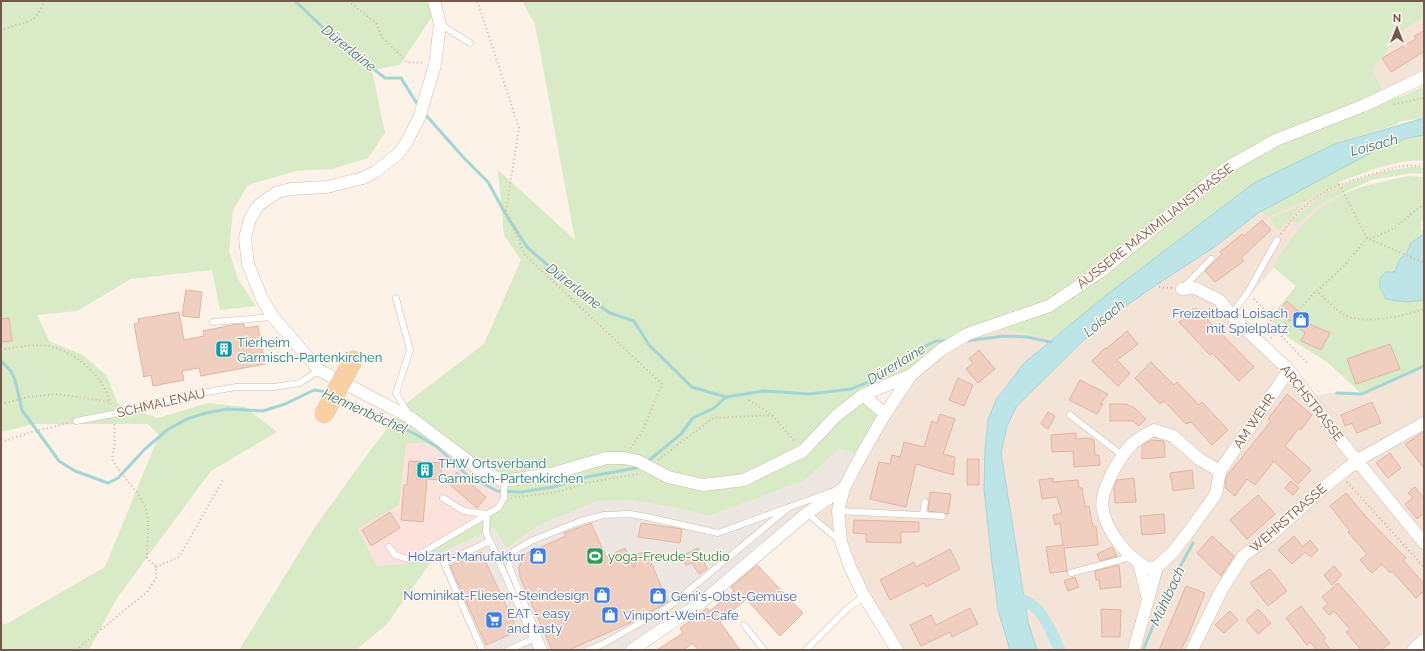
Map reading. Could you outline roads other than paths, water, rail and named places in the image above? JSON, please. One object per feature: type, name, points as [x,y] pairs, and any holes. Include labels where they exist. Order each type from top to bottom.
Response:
[{"type":"main road","points":[[324,414],[353,360]]},
{"type":"street","points":[[434,1],[440,24],[435,65],[419,118],[406,143],[398,154],[375,172],[346,183],[327,187],[291,189],[278,192],[266,198],[258,206],[250,219],[245,238],[248,264],[262,299],[273,317],[319,370],[411,418],[480,470],[504,483],[551,474],[606,458],[624,458],[638,461],[645,470],[703,485],[744,480],[803,451],[836,416],[863,395],[911,375]]},
{"type":"street","name":"ÄUSSERE MAXIMILIANSTRASSE","points":[[897,650],[864,596],[850,567],[841,542],[838,511],[844,488],[885,414],[911,375],[941,350],[968,334],[1049,306],[1100,272],[1222,172],[1276,140],[1365,105],[1424,77]]},
{"type":"street","name":"ARCHSTRASSE","points":[[1182,289],[1195,288],[1219,300],[1236,320],[1289,370],[1424,543]]},
{"type":"street","name":"AM WEHR","points":[[1157,567],[1173,552],[1216,494],[1220,471],[1289,370]]},
{"type":"street","points":[[863,395],[885,414]]},
{"type":"street","name":"WEHRSTRASSE","points":[[1192,650],[1222,588],[1243,556],[1272,534],[1358,460],[1424,423]]},
{"type":"street","points":[[1134,650],[1157,567],[1147,568],[1135,560],[1119,542],[1102,511],[1103,497],[1108,482],[1123,456],[1132,444],[1154,430],[1173,436],[1200,459],[1220,471]]},
{"type":"street","points":[[632,650],[702,602],[807,513],[844,488]]},
{"type":"street","points":[[1135,560],[1148,600]]},
{"type":"street","points":[[1413,650],[1424,640]]},
{"type":"lane","points":[[440,24],[470,43]]},
{"type":"lane","points":[[1232,314],[1247,293],[1277,240]]},
{"type":"lane","points":[[1182,289],[1189,280],[1211,259]]},
{"type":"lane","points":[[396,298],[410,350],[396,393],[411,418]]},
{"type":"lane","points":[[213,322],[273,317]]},
{"type":"lane","name":"SCHMALENAU","points":[[76,421],[114,414],[178,397],[229,388],[274,387],[300,383],[319,370]]},
{"type":"lane","points":[[1070,415],[1123,456]]},
{"type":"lane","points":[[390,547],[395,555],[410,560],[498,508],[504,498],[504,483]]},
{"type":"lane","points":[[544,650],[509,567],[514,551],[531,541],[580,521],[604,515],[630,514],[718,533],[792,505],[844,488]]},
{"type":"lane","points":[[443,498],[464,511],[487,514]]},
{"type":"lane","points":[[923,514],[925,502]]},
{"type":"lane","points":[[588,650],[603,644],[670,606],[792,505]]},
{"type":"lane","points":[[838,511],[942,516]]},
{"type":"lane","points":[[807,513],[841,542]]},
{"type":"lane","points":[[487,514],[486,532],[538,650]]},
{"type":"lane","points":[[482,650],[444,562],[490,541]]},
{"type":"lane","points":[[1071,573],[1135,560]]},
{"type":"lane","points":[[806,650],[847,609],[864,596]]},
{"type":"lane","points":[[744,625],[764,650]]},
{"type":"lane","points":[[508,650],[533,639]]},
{"type":"water","name":"Loisach","points":[[1424,118],[1424,135],[1408,138],[1378,149],[1258,213],[1216,246],[1100,324],[1016,407],[1007,426],[1001,453],[1028,622],[1037,650],[1010,650],[998,610],[992,563],[984,490],[985,450],[988,420],[996,400],[1024,363],[1105,296],[1254,183],[1335,144]]},
{"type":"water","points":[[1424,234],[1424,300],[1406,302],[1386,299],[1380,287],[1380,278],[1386,272],[1395,272],[1400,259],[1406,254],[1411,243]]},
{"type":"waterway","name":"Dürerlaine","points":[[295,1],[335,39],[385,78],[401,78],[419,107]]},
{"type":"waterway","name":"Dürerlaine","points":[[424,113],[464,158],[488,182],[505,213],[527,247],[575,289],[610,313],[634,321],[649,345],[692,387],[726,397],[764,391],[809,394],[851,389],[879,378],[915,351],[936,341],[948,341]]},
{"type":"waterway","name":"Dürerlaine","points":[[966,341],[1004,336],[1027,337],[1051,342]]},
{"type":"waterway","name":"Hennenbächel","points":[[1,361],[11,371],[15,380],[22,410],[59,461],[75,471],[108,483],[118,478],[145,449],[167,430],[187,419],[206,413],[227,409],[263,411],[285,404],[314,390],[328,392]]},
{"type":"waterway","name":"Mühlbach","points":[[1337,393],[1362,394],[1424,366]]},
{"type":"waterway","name":"Hennenbächel","points":[[340,397],[417,435],[437,447],[467,475],[497,491],[521,492],[553,487],[587,477],[636,468],[640,465]]},
{"type":"waterway","name":"Hennenbächel","points":[[647,462],[681,434],[693,418],[714,408],[726,397]]},
{"type":"waterway","name":"Mühlbach","points":[[1143,650],[1171,583],[1193,543]]},
{"type":"waterway","points":[[1019,599],[1034,606],[1040,612],[1060,650]]},
{"type":"place","name":"Freizeitbad Loisach mit Spielplatz","points":[[1301,320]]},
{"type":"place","name":"Tierheim Garmisch-Partenkirchen","points":[[224,349]]},
{"type":"place","name":"THW Ortsverband Garmisch-Partenkirchen","points":[[425,470]]},
{"type":"place","name":"Holzart-Manufaktur","points":[[538,556]]},
{"type":"place","name":"yoga-Freude-Studio","points":[[595,556]]},
{"type":"place","name":"Nominikat-Fliesen-Steindesign","points":[[602,595]]},
{"type":"place","name":"Geni's-Obst-Gemüse","points":[[658,596]]},
{"type":"place","name":"Viniport-Wein-Cafe","points":[[610,615]]},
{"type":"place","name":"EAT - easy and tasty","points":[[494,620]]}]
